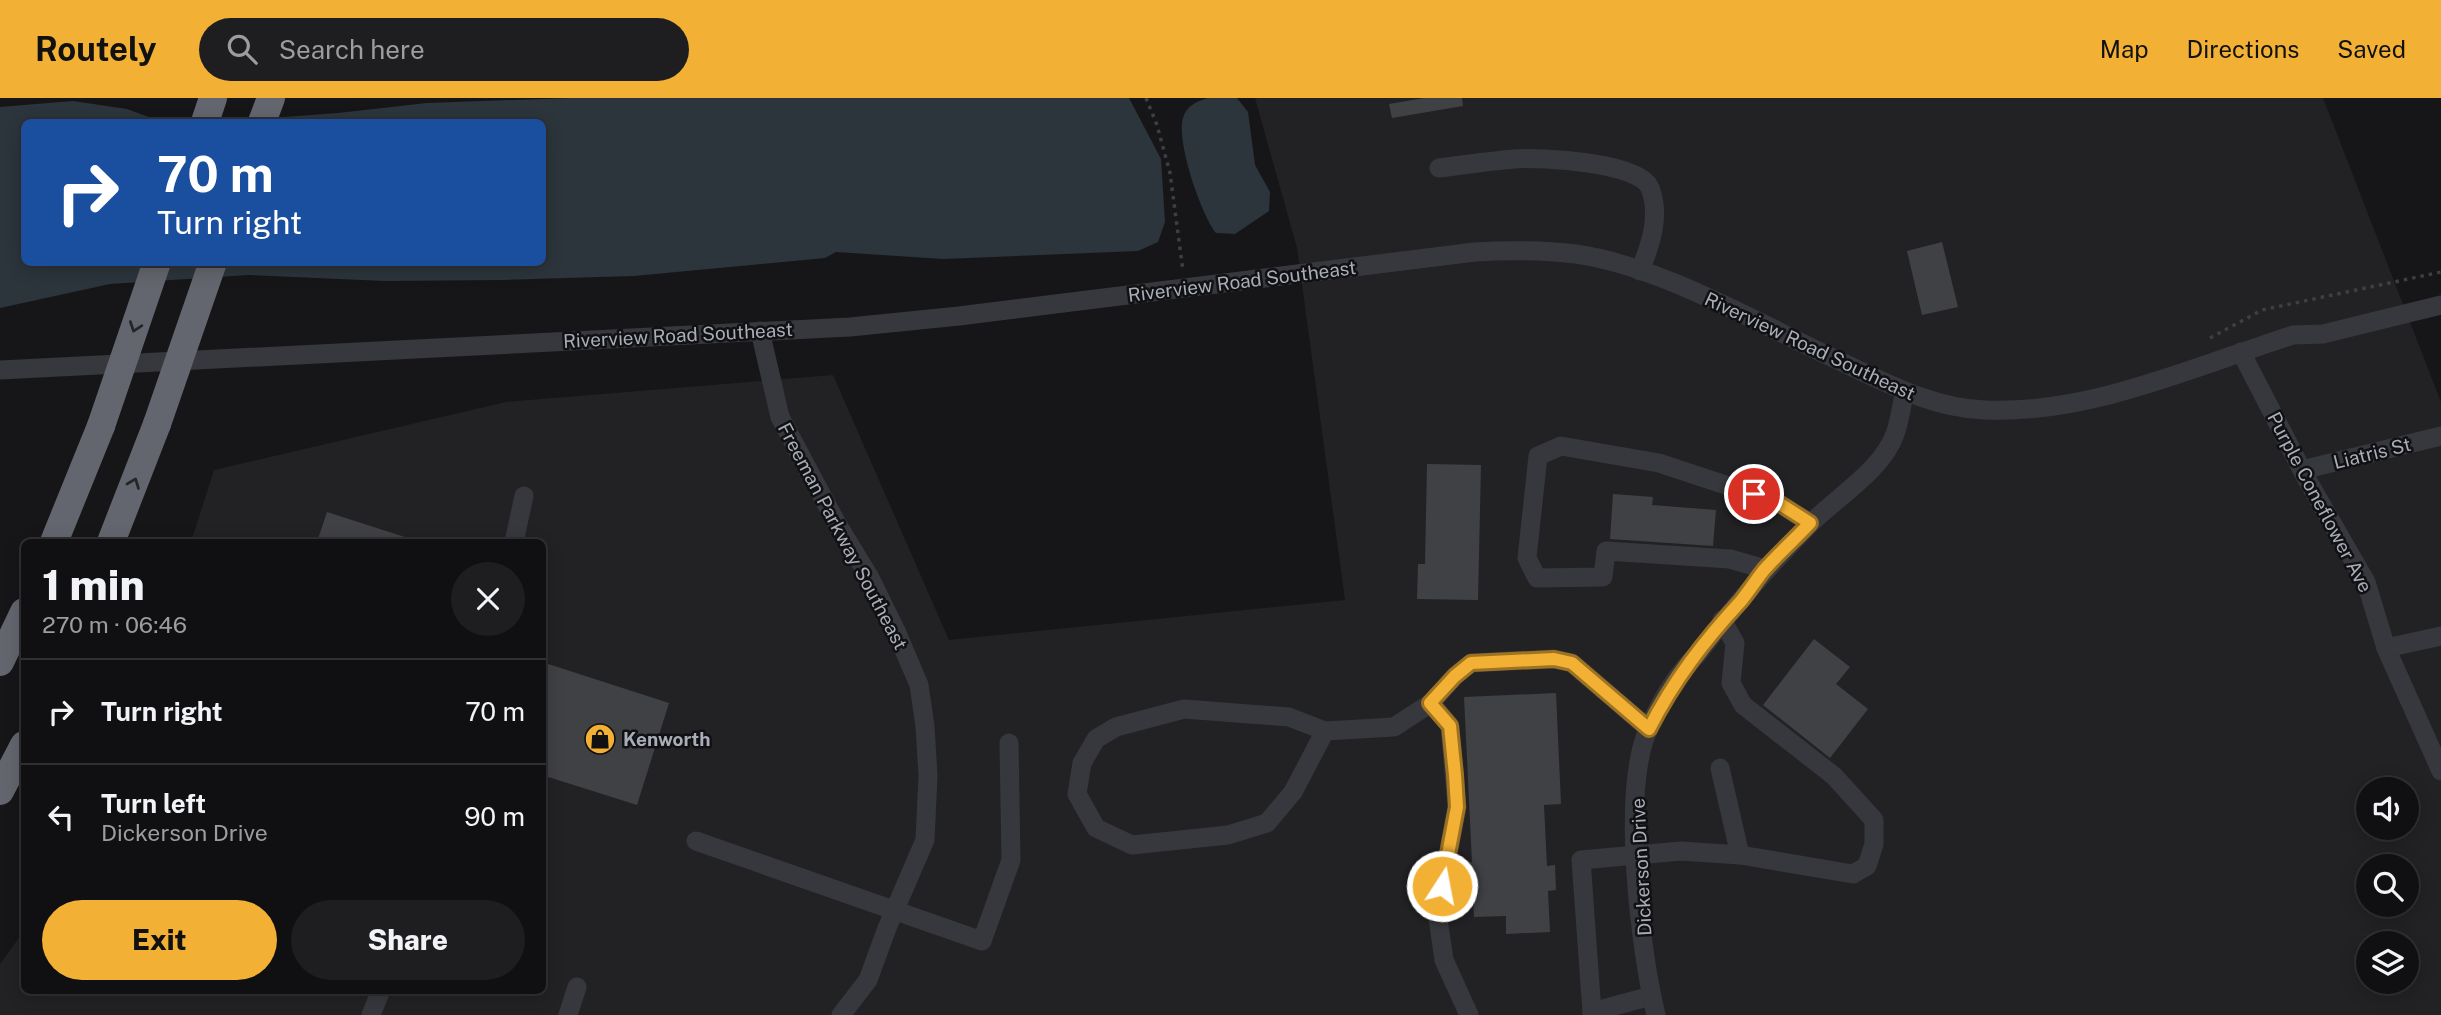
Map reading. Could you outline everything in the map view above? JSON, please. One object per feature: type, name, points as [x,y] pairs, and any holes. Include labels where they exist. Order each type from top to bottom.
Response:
[{"type":"highway","points":[[206,119],[214,98]]},
{"type":"highway","points":[[263,119],[271,98]]},
{"type":"highway","points":[[55,539],[101,426],[156,266]]},
{"type":"highway","points":[[112,539],[212,266]]},
{"type":"highway","points":[[0,662],[21,617]]},
{"type":"highway","points":[[0,791],[21,750]]},
{"type":"street","points":[[1439,169],[1515,159],[1593,163],[1635,174],[1650,186],[1654,207],[1652,240],[1640,271]]},
{"type":"street","name":"Riverview Road Southeast","points":[[0,370],[898,322],[1475,252],[1526,250],[1578,254],[1624,265],[1715,302],[1905,392],[1945,406],[1985,411],[2026,410],[2093,399],[2293,335],[2323,334],[2441,305]]},
{"type":"street","name":"Freeman Parkway Southeast","points":[[760,331],[780,417],[836,522],[870,578],[919,685],[925,726],[928,776],[925,840],[868,980],[841,1015]]},
{"type":"street","name":"Purple Coneflower Ave","points":[[2241,352],[2302,470],[2366,582],[2386,648],[2441,771]]},
{"type":"street","name":"Dickerson Drive","points":[[1654,1005],[1640,906],[1634,814],[1639,765],[1649,729],[1681,672],[1765,569],[1882,456],[1895,436],[1905,392]]},
{"type":"street","name":"Liatris St","points":[[2302,470],[2441,436]]},
{"type":"street","points":[[1765,569],[1730,559],[1606,551],[1603,577],[1537,578],[1527,558],[1538,456],[1561,446],[1659,463],[1777,502],[1810,523]]},
{"type":"street","points":[[515,539],[524,496]]},
{"type":"street","points":[[1654,1005],[1592,1014],[1581,860],[1681,851],[1740,855],[1853,874],[1867,866],[1874,844],[1874,820],[1834,776],[1743,705],[1731,683],[1735,642],[1723,620]]},
{"type":"street","points":[[2386,648],[2441,636]]},
{"type":"street","points":[[1325,731],[1293,792],[1267,823],[1228,835],[1132,845],[1096,828],[1077,794],[1082,763],[1096,739],[1116,727],[1184,709],[1289,717],[1325,731],[1394,727],[1430,703],[1471,663],[1554,659],[1572,663],[1649,729]]},
{"type":"street","points":[[1430,703],[1450,726],[1457,807],[1437,912],[1444,960],[1469,1015]]},
{"type":"street","points":[[696,841],[982,940],[1011,860],[1009,743]]},
{"type":"street","points":[[1720,768],[1740,855]]},
{"type":"street","points":[[568,1015],[577,987]]},
{"type":"street","points":[[372,1015],[379,994]]},
{"type":"path","points":[[1146,98],[1157,125],[1170,173],[1185,287]]},
{"type":"path","points":[[2210,338],[2262,310],[2441,272]]},
{"type":"shaded area","points":[[571,98],[1129,98],[1161,159],[1165,222],[1158,242],[1138,251],[943,259],[836,252],[825,258],[634,276],[503,280],[385,281],[248,275],[110,284],[0,308],[0,107],[73,101],[127,109],[154,119],[21,119],[21,266],[546,266],[546,119],[257,119],[427,103]]},
{"type":"shaded area","points":[[1208,98],[1237,98],[1248,112],[1255,165],[1270,192],[1269,211],[1235,234],[1216,233],[1210,224],[1186,159],[1182,129],[1184,114],[1192,105]]},
{"type":"shaded area","points":[[1255,98],[2323,98],[2441,402],[2441,1015],[0,1015],[0,964],[21,935],[21,994],[546,994],[546,539],[192,539],[214,470],[506,402],[833,375],[949,640],[1345,600],[1297,248]]},
{"type":"building","points":[[1424,98],[1462,98],[1463,106],[1392,118],[1389,104]]},
{"type":"building","points":[[1942,242],[1958,307],[1922,315],[1907,251]]},
{"type":"building","points":[[1427,464],[1481,465],[1478,600],[1417,599],[1418,564],[1425,564]]},
{"type":"building","points":[[1613,494],[1653,497],[1652,505],[1716,510],[1713,546],[1610,539]]},
{"type":"building","points":[[327,512],[411,539],[318,539]]},
{"type":"building","points":[[1814,639],[1850,667],[1836,684],[1868,709],[1830,758],[1763,705]]},
{"type":"building","name":"Kenworth","points":[[546,663],[669,703],[637,805],[546,776]]},
{"type":"building","points":[[1556,693],[1561,804],[1544,805],[1547,866],[1555,865],[1556,890],[1548,891],[1550,932],[1506,934],[1506,916],[1474,917],[1472,883],[1455,884],[1459,863],[1472,862],[1464,697]]},
{"type":"place","name":"Kenworth","points":[[600,739]]},
{"type":"route","points":[[1442,886],[1457,807],[1455,775],[1450,726],[1430,703],[1471,663],[1554,659],[1572,663],[1649,729],[1681,672],[1765,569],[1810,523],[1777,502],[1754,494]]}]
